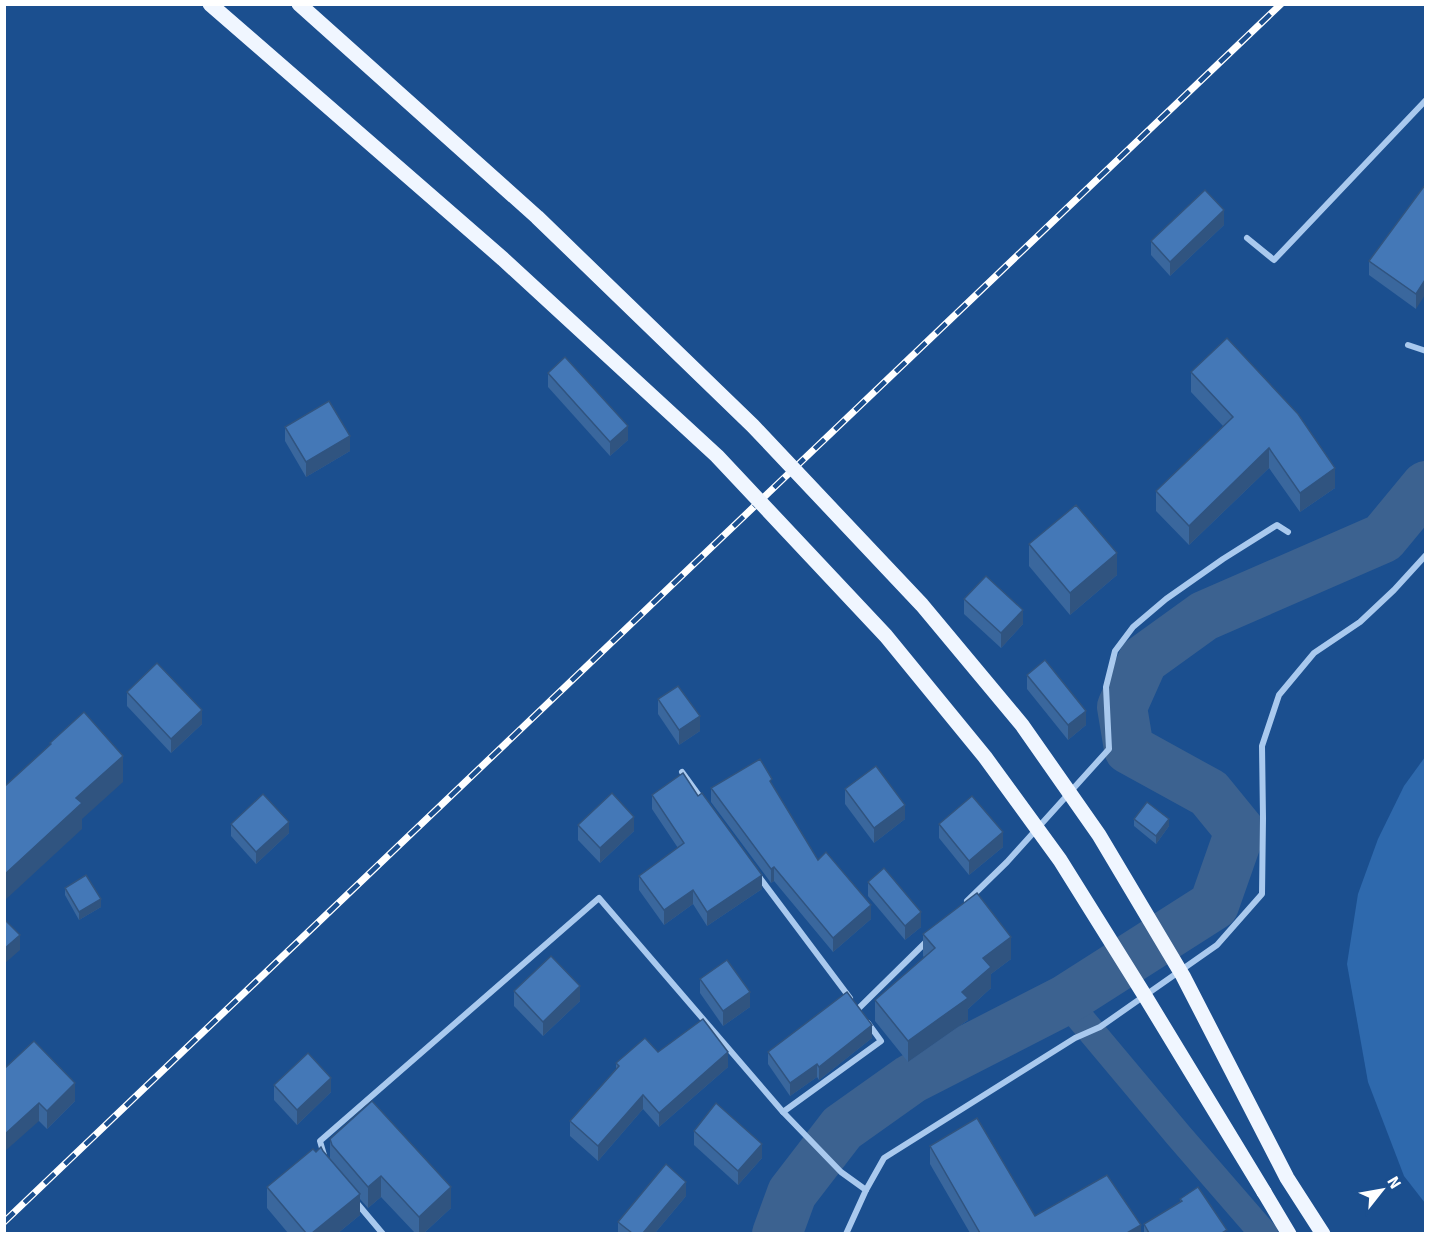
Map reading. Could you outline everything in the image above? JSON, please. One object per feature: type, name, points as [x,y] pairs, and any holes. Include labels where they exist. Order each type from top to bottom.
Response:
[{"type":"main road","points":[[210,4],[503,259],[717,456],[886,636],[985,757],[1060,860],[1289,1233]]},
{"type":"main road","points":[[299,4],[537,217],[753,426],[922,605],[1022,725],[1099,835],[1183,976],[1287,1179],[1323,1233]]},
{"type":"street","points":[[1247,238],[1274,260],[1425,100]]},
{"type":"street","points":[[1408,345],[1425,351]]},
{"type":"street","points":[[966,903],[1007,862],[1109,749],[1106,687],[1115,651],[1133,627],[1166,599],[1264,532],[1277,525],[1288,532]]},
{"type":"street","points":[[846,1233],[884,1158],[1075,1038],[1100,1027],[1217,945],[1262,894],[1262,746],[1279,694],[1314,653],[1360,622],[1394,590],[1425,555]]},
{"type":"street","points":[[682,772],[710,810]]},
{"type":"street","points":[[752,867],[881,1041],[783,1113]]},
{"type":"street","points":[[325,1159],[320,1141],[599,898],[783,1113],[841,1172],[866,1190]]},
{"type":"street","points":[[858,1009],[932,935]]},
{"type":"street","points":[[348,1193],[383,1233]]},
{"type":"shaded area","points":[[1425,757],[1425,1203],[1404,1176],[1368,1082],[1347,964],[1358,894],[1378,839],[1404,786]]},
{"type":"building","points":[[1425,185],[1425,280],[1416,294],[1369,261]]},
{"type":"building","points":[[1205,190],[1224,210],[1170,262],[1151,241]]},
{"type":"building","points":[[1227,338],[1298,414],[1335,468],[1300,493],[1269,448],[1189,526],[1156,491],[1233,417],[1191,372]]},
{"type":"building","points":[[565,357],[628,426],[610,442],[548,373]]},
{"type":"building","points":[[329,401],[350,436],[306,462],[285,427]]},
{"type":"building","points":[[1076,505],[1117,553],[1070,593],[1029,544]]},
{"type":"building","points":[[986,576],[1023,610],[1001,633],[964,599]]},
{"type":"building","points":[[1045,660],[1086,711],[1068,725],[1027,675]]},
{"type":"building","points":[[157,663],[202,710],[171,739],[127,692]]},
{"type":"building","points":[[678,686],[700,716],[679,730],[658,699]]},
{"type":"building","points":[[84,712],[123,756],[76,798],[82,803],[4,875],[4,787]]},
{"type":"building","points":[[760,759],[772,779],[770,781],[818,860],[826,852],[871,905],[833,938],[774,867],[771,869],[711,788]]},
{"type":"building","points":[[876,766],[905,805],[874,828],[845,789]]},
{"type":"building","points":[[683,773],[698,796],[702,793],[762,875],[707,912],[693,890],[664,910],[639,876],[684,843],[652,795]]},
{"type":"building","points":[[612,793],[634,817],[600,848],[578,825]]},
{"type":"building","points":[[263,794],[289,822],[256,852],[231,824]]},
{"type":"building","points":[[972,796],[1003,832],[969,861],[939,824]]},
{"type":"building","points":[[1147,802],[1169,819],[1156,836],[1134,819]]},
{"type":"building","points":[[884,868],[921,912],[905,926],[868,882]]},
{"type":"building","points":[[86,875],[101,899],[79,912],[65,888]]},
{"type":"building","points":[[977,893],[1011,937],[983,958],[991,967],[962,992],[968,998],[908,1041],[875,1000],[935,948],[923,934]]},
{"type":"building","points":[[4,919],[20,935],[4,949]]},
{"type":"building","points":[[551,956],[580,986],[543,1022],[514,991]]},
{"type":"building","points":[[727,960],[750,992],[723,1011],[700,979]]},
{"type":"building","points":[[847,992],[872,1025],[819,1067],[817,1064],[790,1083],[768,1052]]},
{"type":"building","points":[[703,1019],[728,1052],[659,1113],[643,1095],[598,1146],[570,1121],[619,1066],[616,1063],[645,1038],[658,1052]]},
{"type":"building","points":[[34,1041],[75,1083],[47,1111],[39,1103],[4,1135],[4,1069]]},
{"type":"building","points":[[308,1053],[331,1078],[297,1110],[274,1085]]},
{"type":"building","points":[[372,1101],[451,1187],[419,1217],[381,1176],[368,1187],[332,1145],[330,1139]]},
{"type":"building","points":[[716,1103],[762,1144],[738,1171],[694,1131]]},
{"type":"building","points":[[977,1118],[1035,1216],[1107,1175],[1141,1225],[1127,1233],[980,1233],[930,1146]]},
{"type":"building","points":[[321,1147],[360,1194],[312,1233],[306,1233],[267,1187],[313,1149],[316,1152]]},
{"type":"building","points":[[666,1164],[686,1182],[643,1233],[632,1233],[618,1222]]},
{"type":"building","points":[[1198,1187],[1227,1230],[1222,1233],[1149,1233],[1144,1224],[1182,1201],[1180,1199]]},
{"type":"waterway","points":[[777,1234],[792,1193],[842,1128],[911,1079],[1065,1000],[1214,905],[1240,831],[1209,793],[1129,749],[1122,707],[1143,660],[1204,616],[1383,538],[1426,486]]},
{"type":"waterway","points":[[1065,1000],[1264,1234]]},
{"type":"railway","points":[[4,1222],[1281,4]]}]
